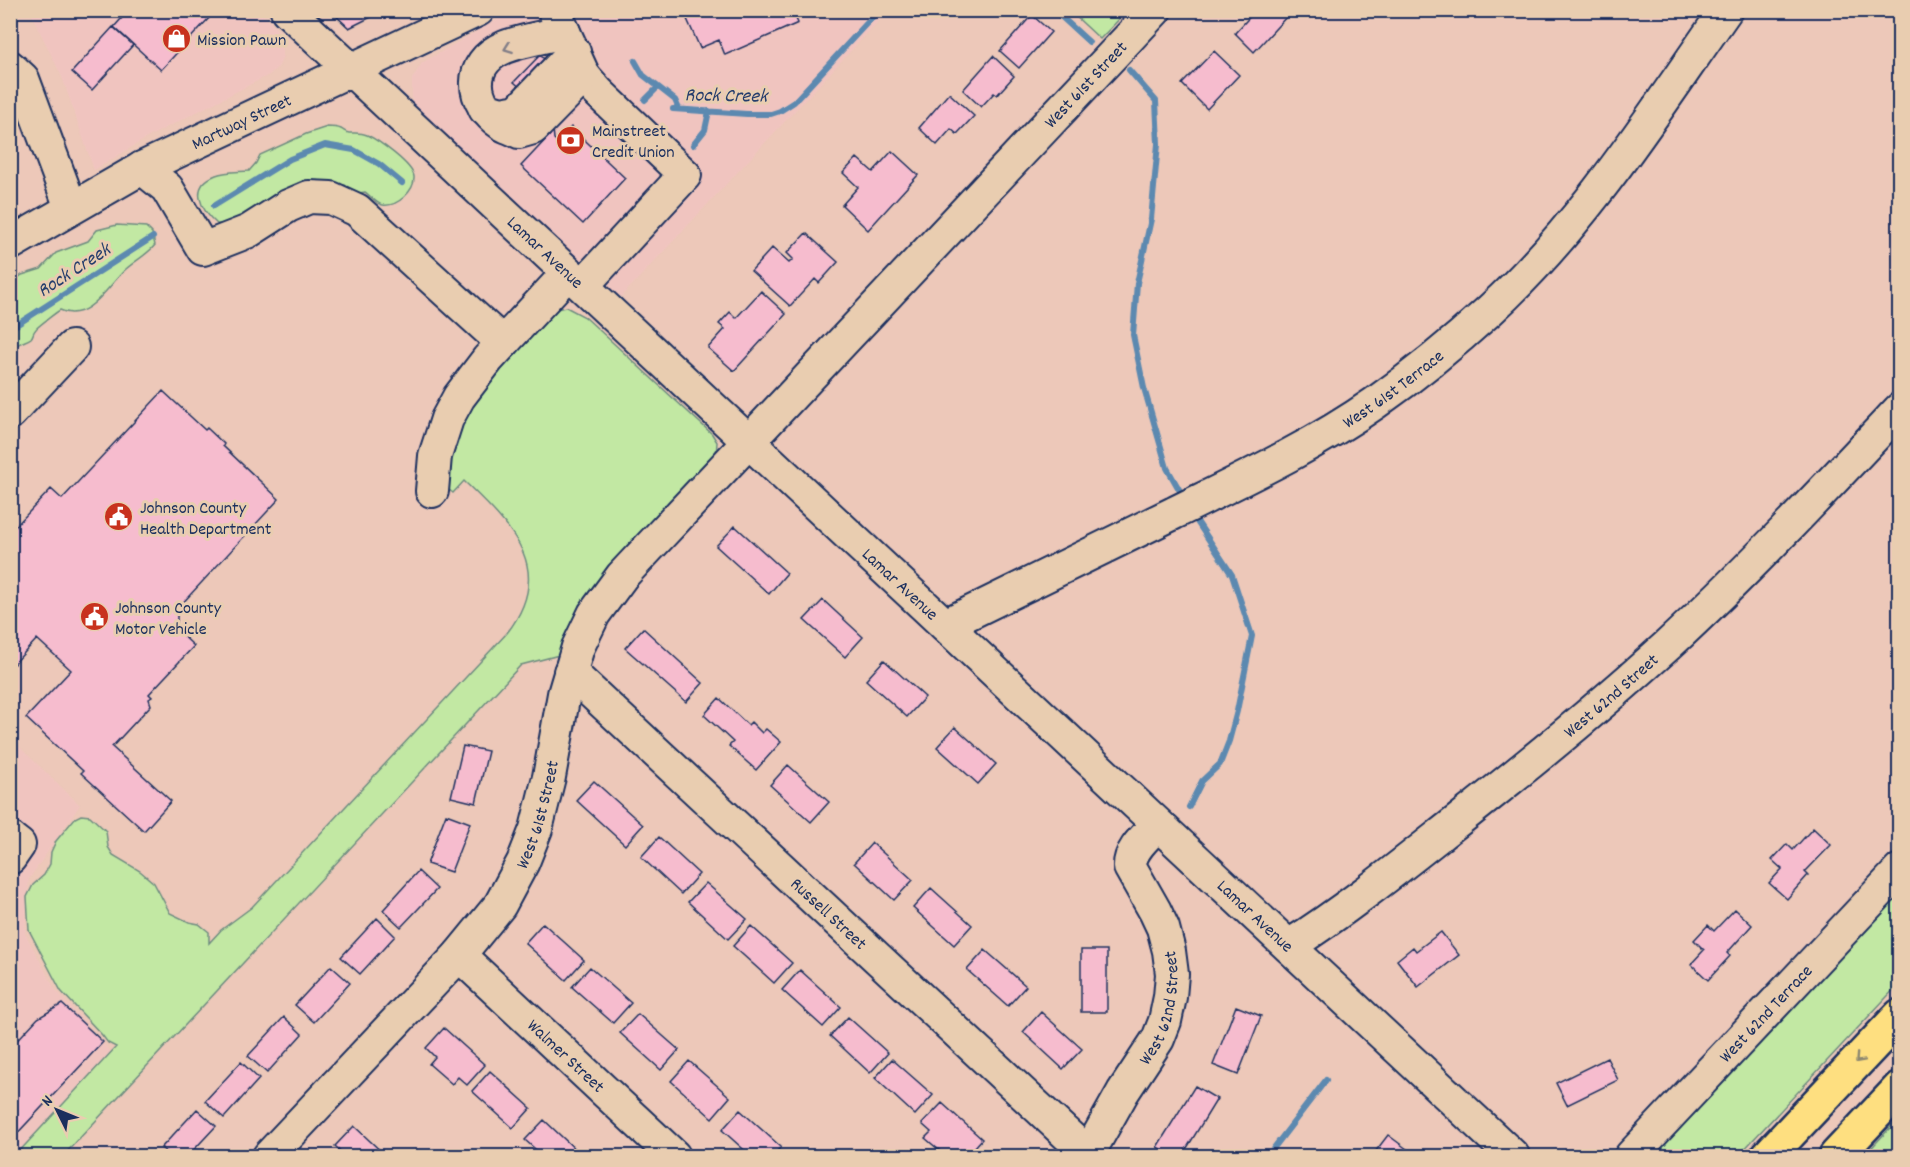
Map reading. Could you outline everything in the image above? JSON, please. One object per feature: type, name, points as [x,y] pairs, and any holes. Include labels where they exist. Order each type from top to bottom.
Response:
[{"type":"highway","points":[[1768,1156],[1899,1016]]},
{"type":"highway","points":[[1836,1156],[1899,1088]]},
{"type":"street","name":"Lamar Avenue","points":[[287,10],[1289,946],[1497,1151]]},
{"type":"street","name":"Martway Street","points":[[10,244],[142,168],[478,10]]},
{"type":"street","name":"West 61st Street","points":[[269,1156],[459,955],[500,905],[531,846],[549,777],[570,672],[590,621],[615,584],[1155,10]]},
{"type":"street","name":"West 61st Terrace","points":[[945,625],[1268,467],[1338,427],[1376,402],[1439,354],[1491,308],[1546,253],[1606,181],[1726,10]]},
{"type":"street","points":[[570,46],[516,96],[489,111],[476,83],[484,62],[494,53],[505,48],[570,46]]},
{"type":"street","points":[[432,491],[435,456],[447,418],[459,397],[503,344],[685,175],[598,92],[570,46]]},
{"type":"street","points":[[10,67],[23,79],[71,208]]},
{"type":"street","points":[[142,168],[167,188],[202,249],[249,231],[288,206],[309,198],[331,198],[357,210],[503,344]]},
{"type":"street","points":[[10,413],[72,347]]},
{"type":"street","name":"West 62nd Street","points":[[1289,946],[1319,927],[1417,853],[1540,756],[1609,697],[1750,566],[1899,409]]},
{"type":"street","name":"Russell Street","points":[[570,672],[1088,1155]]},
{"type":"street","name":"West 62nd Street","points":[[1088,1155],[1123,1092],[1158,1039],[1168,1010],[1172,974],[1166,939],[1155,911],[1129,862],[1132,853],[1157,825]]},
{"type":"street","points":[[10,837],[19,845],[10,858]]},
{"type":"street","name":"West 62nd Terrace","points":[[1631,1156],[1899,870]]},
{"type":"street","name":"Walmer Street","points":[[459,955],[674,1156]]},
{"type":"shaded area","points":[[30,11],[260,11],[279,32],[283,56],[279,66],[269,75],[150,136],[94,170],[62,77]]},
{"type":"shaded area","points":[[517,11],[888,11],[621,297],[420,113],[412,103],[412,79],[422,63],[503,16]]},
{"type":"shaded area","points":[[10,738],[80,805],[29,879],[25,933],[55,989],[111,1052],[15,1156],[10,1156]]},
{"type":"green space","points":[[1070,11],[1127,11],[1100,39]]},
{"type":"green space","points":[[327,127],[338,128],[349,133],[365,134],[379,142],[408,166],[414,177],[412,188],[399,201],[381,205],[365,192],[354,192],[345,185],[306,183],[284,192],[238,221],[217,224],[206,212],[202,205],[200,192],[207,180],[224,173],[249,171],[260,155]]},
{"type":"green space","points":[[117,225],[146,227],[152,233],[155,245],[126,269],[89,307],[80,312],[70,313],[60,310],[44,322],[35,330],[31,338],[17,345],[11,361],[11,283],[22,275],[41,269],[56,253],[88,241],[97,230]]},
{"type":"green space","points":[[566,307],[585,317],[712,434],[717,442],[716,456],[568,634],[559,655],[521,665],[63,1156],[15,1156],[116,1047],[108,1043],[61,991],[29,930],[27,897],[33,885],[44,875],[50,864],[51,852],[56,841],[75,818],[81,815],[90,816],[106,831],[108,847],[113,855],[140,871],[154,883],[170,913],[199,924],[209,932],[209,943],[221,930],[252,907],[507,633],[521,610],[528,588],[528,568],[522,550],[498,515],[464,481],[453,493],[448,489],[450,465],[459,434],[473,403],[549,314],[556,309]]},
{"type":"green space","points":[[1899,882],[1899,984],[1738,1156],[1643,1156]]},
{"type":"green space","points":[[1899,1118],[1899,1156],[1864,1156]]},
{"type":"building","points":[[129,10],[203,10],[210,17],[161,70],[114,27]]},
{"type":"building","points":[[330,10],[385,10],[349,28]]},
{"type":"building","points":[[683,10],[792,10],[798,23],[725,55],[719,40],[700,48]]},
{"type":"building","points":[[1256,10],[1283,10],[1288,15],[1254,52],[1235,33]]},
{"type":"building","points":[[1032,15],[1051,32],[1019,68],[1000,51]]},
{"type":"building","points":[[113,27],[133,45],[92,90],[72,72]]},
{"type":"building","points":[[1214,51],[1239,75],[1207,109],[1182,84]]},
{"type":"building","name":"Mainstreet Credit Union","points":[[540,55],[572,86],[551,108],[554,139],[557,142],[571,127],[625,178],[583,224],[521,166],[550,135],[548,112],[514,82]]},
{"type":"building","points":[[993,56],[1014,76],[997,95],[994,93],[981,107],[963,90]]},
{"type":"building","points":[[949,93],[974,116],[957,134],[951,129],[937,145],[919,128]]},
{"type":"building","points":[[892,151],[918,175],[868,230],[842,205],[858,187],[843,173],[857,158],[873,172]]},
{"type":"building","points":[[806,233],[838,262],[819,283],[815,279],[790,306],[751,271],[772,248],[789,263],[793,259],[787,253]]},
{"type":"building","points":[[761,291],[786,314],[734,371],[708,348],[725,329],[719,324],[730,312],[736,318]]},
{"type":"building","name":"Johnson County Motor Vehicle","points":[[163,391],[205,430],[207,428],[279,499],[177,609],[177,630],[194,646],[149,694],[152,697],[149,699],[151,705],[112,747],[171,801],[144,831],[26,718],[71,670],[37,639],[10,668],[10,532],[51,489],[62,499]]},
{"type":"building","points":[[735,526],[787,573],[769,594],[716,546]]},
{"type":"building","points":[[823,600],[863,637],[845,657],[804,620]]},
{"type":"building","points":[[643,628],[703,683],[686,702],[625,648]]},
{"type":"building","points":[[884,660],[925,697],[907,717],[866,680]]},
{"type":"building","points":[[719,698],[748,725],[751,722],[762,733],[766,729],[781,742],[756,770],[729,746],[733,742],[704,715]]},
{"type":"building","points":[[955,727],[996,764],[978,784],[937,747]]},
{"type":"building","points":[[463,746],[488,751],[476,803],[451,797]]},
{"type":"building","points":[[788,765],[829,802],[811,822],[770,785]]},
{"type":"building","points":[[594,781],[643,825],[625,845],[576,800]]},
{"type":"building","points":[[446,814],[470,823],[451,872],[427,864]]},
{"type":"building","points":[[1813,828],[1831,845],[1805,872],[1808,875],[1787,899],[1769,883],[1782,869],[1772,860],[1787,844],[1793,850]]},
{"type":"building","points":[[659,837],[699,874],[681,894],[641,857]]},
{"type":"building","points":[[872,843],[913,880],[894,900],[854,863]]},
{"type":"building","points":[[418,871],[437,889],[401,927],[383,910]]},
{"type":"building","points":[[706,883],[747,919],[728,939],[688,902]]},
{"type":"building","points":[[931,888],[972,925],[954,945],[913,908]]},
{"type":"building","points":[[1735,909],[1752,925],[1727,953],[1730,956],[1708,980],[1691,964],[1704,950],[1694,940],[1708,925],[1714,931]]},
{"type":"building","points":[[377,918],[395,936],[360,974],[341,957]]},
{"type":"building","points":[[543,923],[584,960],[566,980],[525,943]]},
{"type":"building","points":[[751,926],[792,963],[774,983],[733,946]]},
{"type":"building","points":[[1441,932],[1459,955],[1418,987],[1397,960],[1413,947],[1416,951]]},
{"type":"building","points":[[985,950],[1026,986],[1008,1006],[967,970]]},
{"type":"building","points":[[1081,950],[1107,950],[1107,1012],[1081,1012]]},
{"type":"building","points":[[331,966],[350,983],[314,1022],[295,1005]]},
{"type":"building","points":[[590,967],[631,1003],[613,1023],[572,987]]},
{"type":"building","points":[[800,970],[841,1007],[823,1027],[782,990]]},
{"type":"building","points":[[62,1004],[103,1042],[10,1141],[10,1048],[38,1018]]},
{"type":"building","points":[[1236,1006],[1261,1016],[1238,1075],[1213,1065]]},
{"type":"building","points":[[1041,1012],[1082,1049],[1063,1069],[1023,1032]]},
{"type":"building","points":[[638,1014],[679,1050],[661,1070],[620,1033]]},
{"type":"building","points":[[284,1017],[302,1034],[267,1073],[248,1056]]},
{"type":"building","points":[[848,1017],[888,1053],[870,1073],[830,1036]]},
{"type":"building","points":[[444,1028],[485,1065],[467,1085],[458,1077],[452,1084],[429,1064],[435,1057],[426,1048]]},
{"type":"building","points":[[1607,1058],[1618,1080],[1567,1105],[1556,1083]]},
{"type":"building","points":[[892,1059],[933,1095],[915,1115],[875,1078]]},
{"type":"building","points":[[689,1061],[730,1097],[712,1118],[671,1081]]},
{"type":"building","points":[[241,1062],[259,1079],[224,1118],[205,1101]]},
{"type":"building","points":[[490,1071],[531,1108],[513,1128],[472,1091]]},
{"type":"building","points":[[1195,1086],[1217,1099],[1182,1156],[1173,1156],[1157,1147]]},
{"type":"building","points":[[942,1103],[982,1139],[967,1156],[946,1156],[925,1138],[931,1132],[922,1124]]},
{"type":"building","points":[[197,1109],[216,1126],[188,1156],[171,1156],[161,1148]]},
{"type":"building","points":[[740,1110],[781,1147],[772,1156],[751,1156],[722,1130]]},
{"type":"building","points":[[544,1120],[579,1153],[575,1156],[543,1156],[525,1140]]},
{"type":"building","points":[[354,1126],[386,1156],[346,1156],[335,1146]]},
{"type":"building","points":[[1388,1135],[1415,1155],[1372,1156]]},
{"type":"waterway","name":"Rock Creek","points":[[673,109],[747,114],[771,114],[780,111],[794,102],[879,10]]},
{"type":"waterway","points":[[1054,10],[1089,42]]},
{"type":"waterway","points":[[635,61],[643,75],[675,100],[679,109]]},
{"type":"waterway","points":[[1129,70],[1156,101],[1158,144],[1151,219],[1137,283],[1133,335],[1144,388],[1167,468],[1180,491]]},
{"type":"waterway","points":[[645,100],[658,87]]},
{"type":"waterway","points":[[693,145],[705,130],[709,111]]},
{"type":"waterway","name":"Rock Creek","points":[[214,206],[290,159],[325,145],[354,150],[379,164],[402,183]]},
{"type":"waterway","name":"Rock Creek","points":[[10,329],[153,237]]},
{"type":"waterway","points":[[1189,807],[1202,781],[1220,764],[1229,741],[1252,636],[1232,575],[1196,520]]},
{"type":"waterway","points":[[1270,1156],[1326,1080]]},
{"type":"place","name":"Mission Pawn","points":[[176,39]]},
{"type":"place","name":"Mainstreet Credit Union","points":[[571,140]]},
{"type":"place","name":"Johnson County Health Department","points":[[119,517]]},
{"type":"place","name":"Johnson County Motor Vehicle","points":[[94,617]]}]
